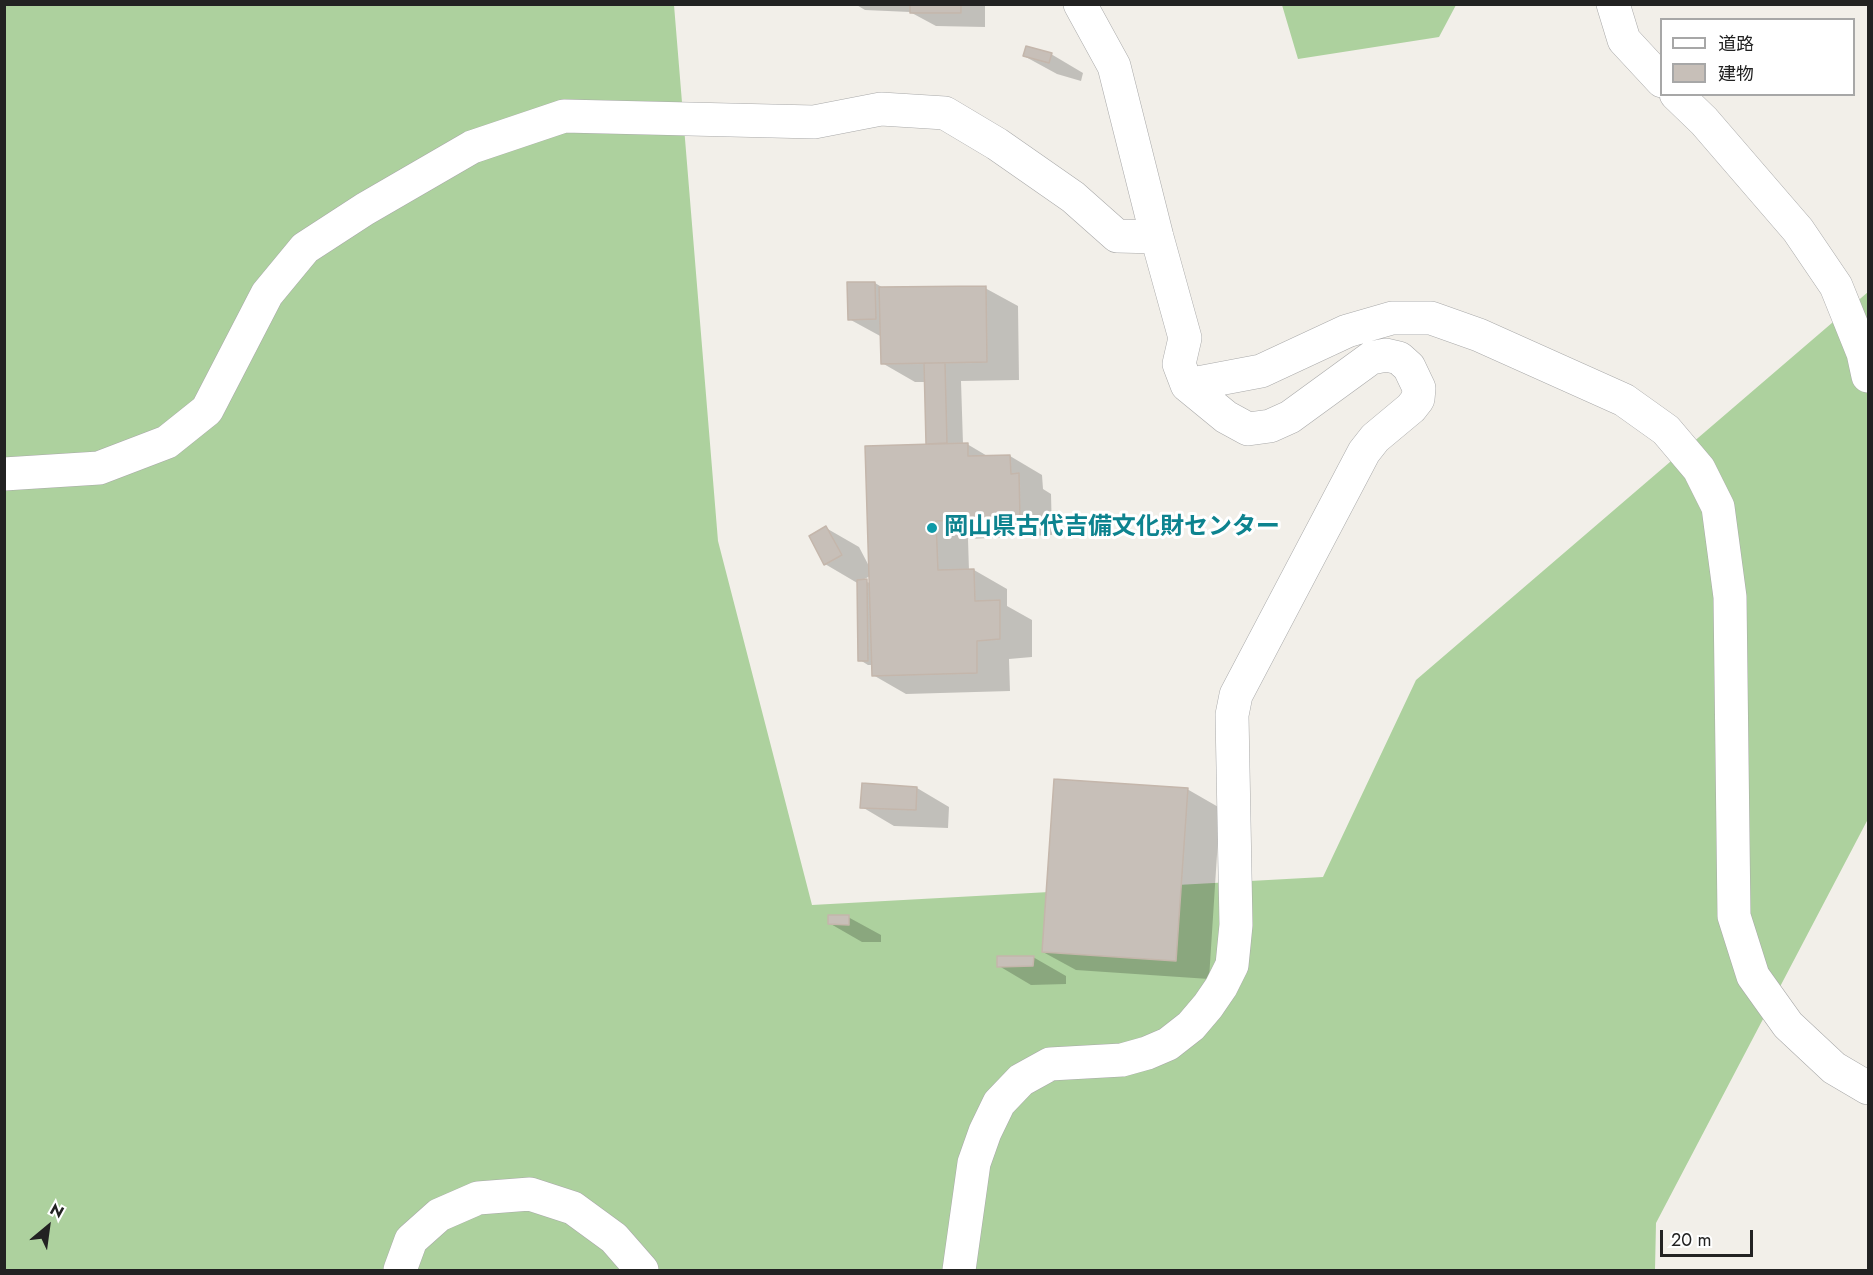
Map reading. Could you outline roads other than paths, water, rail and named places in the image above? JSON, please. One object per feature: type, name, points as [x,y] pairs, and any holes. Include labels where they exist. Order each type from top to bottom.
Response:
[{"type":"street","points":[[959,1270],[974,1163],[999,1103],[1021,1080],[1050,1064],[1122,1060],[1168,1044],[1191,1026],[1221,987],[1232,964],[1236,925],[1232,716],[1236,695],[1364,452],[1375,438],[1411,408],[1418,399],[1419,388],[1409,367],[1399,358],[1386,355],[1371,358],[1290,417],[1270,426],[1248,429],[1226,417],[1186,385],[1179,364],[1185,338],[1114,66],[1080,4]]},
{"type":"street","points":[[1613,4],[1624,40],[1660,79]]},
{"type":"street","points":[[1678,96],[1704,121],[1798,230],[1836,286],[1863,353],[1869,376]]},
{"type":"street","points":[[4,474],[99,468],[167,442],[207,411],[267,294],[304,248],[365,209],[472,147],[564,116],[814,122],[881,109],[945,113],[997,144],[1074,197],[1117,236],[1157,237]]},
{"type":"street","points":[[1186,385],[1261,371],[1347,332],[1392,318],[1431,318],[1479,335],[1624,400],[1666,430],[1699,469],[1718,507],[1730,597],[1734,916],[1753,976],[1788,1025],[1834,1068],[1869,1088]]},
{"type":"street","points":[[400,1270],[411,1240],[439,1215],[478,1198],[530,1194],[573,1208],[614,1238],[642,1270]]},
{"type":"place","name":"岡山県古代吉備文化財センター","points":[[932,528]]}]
